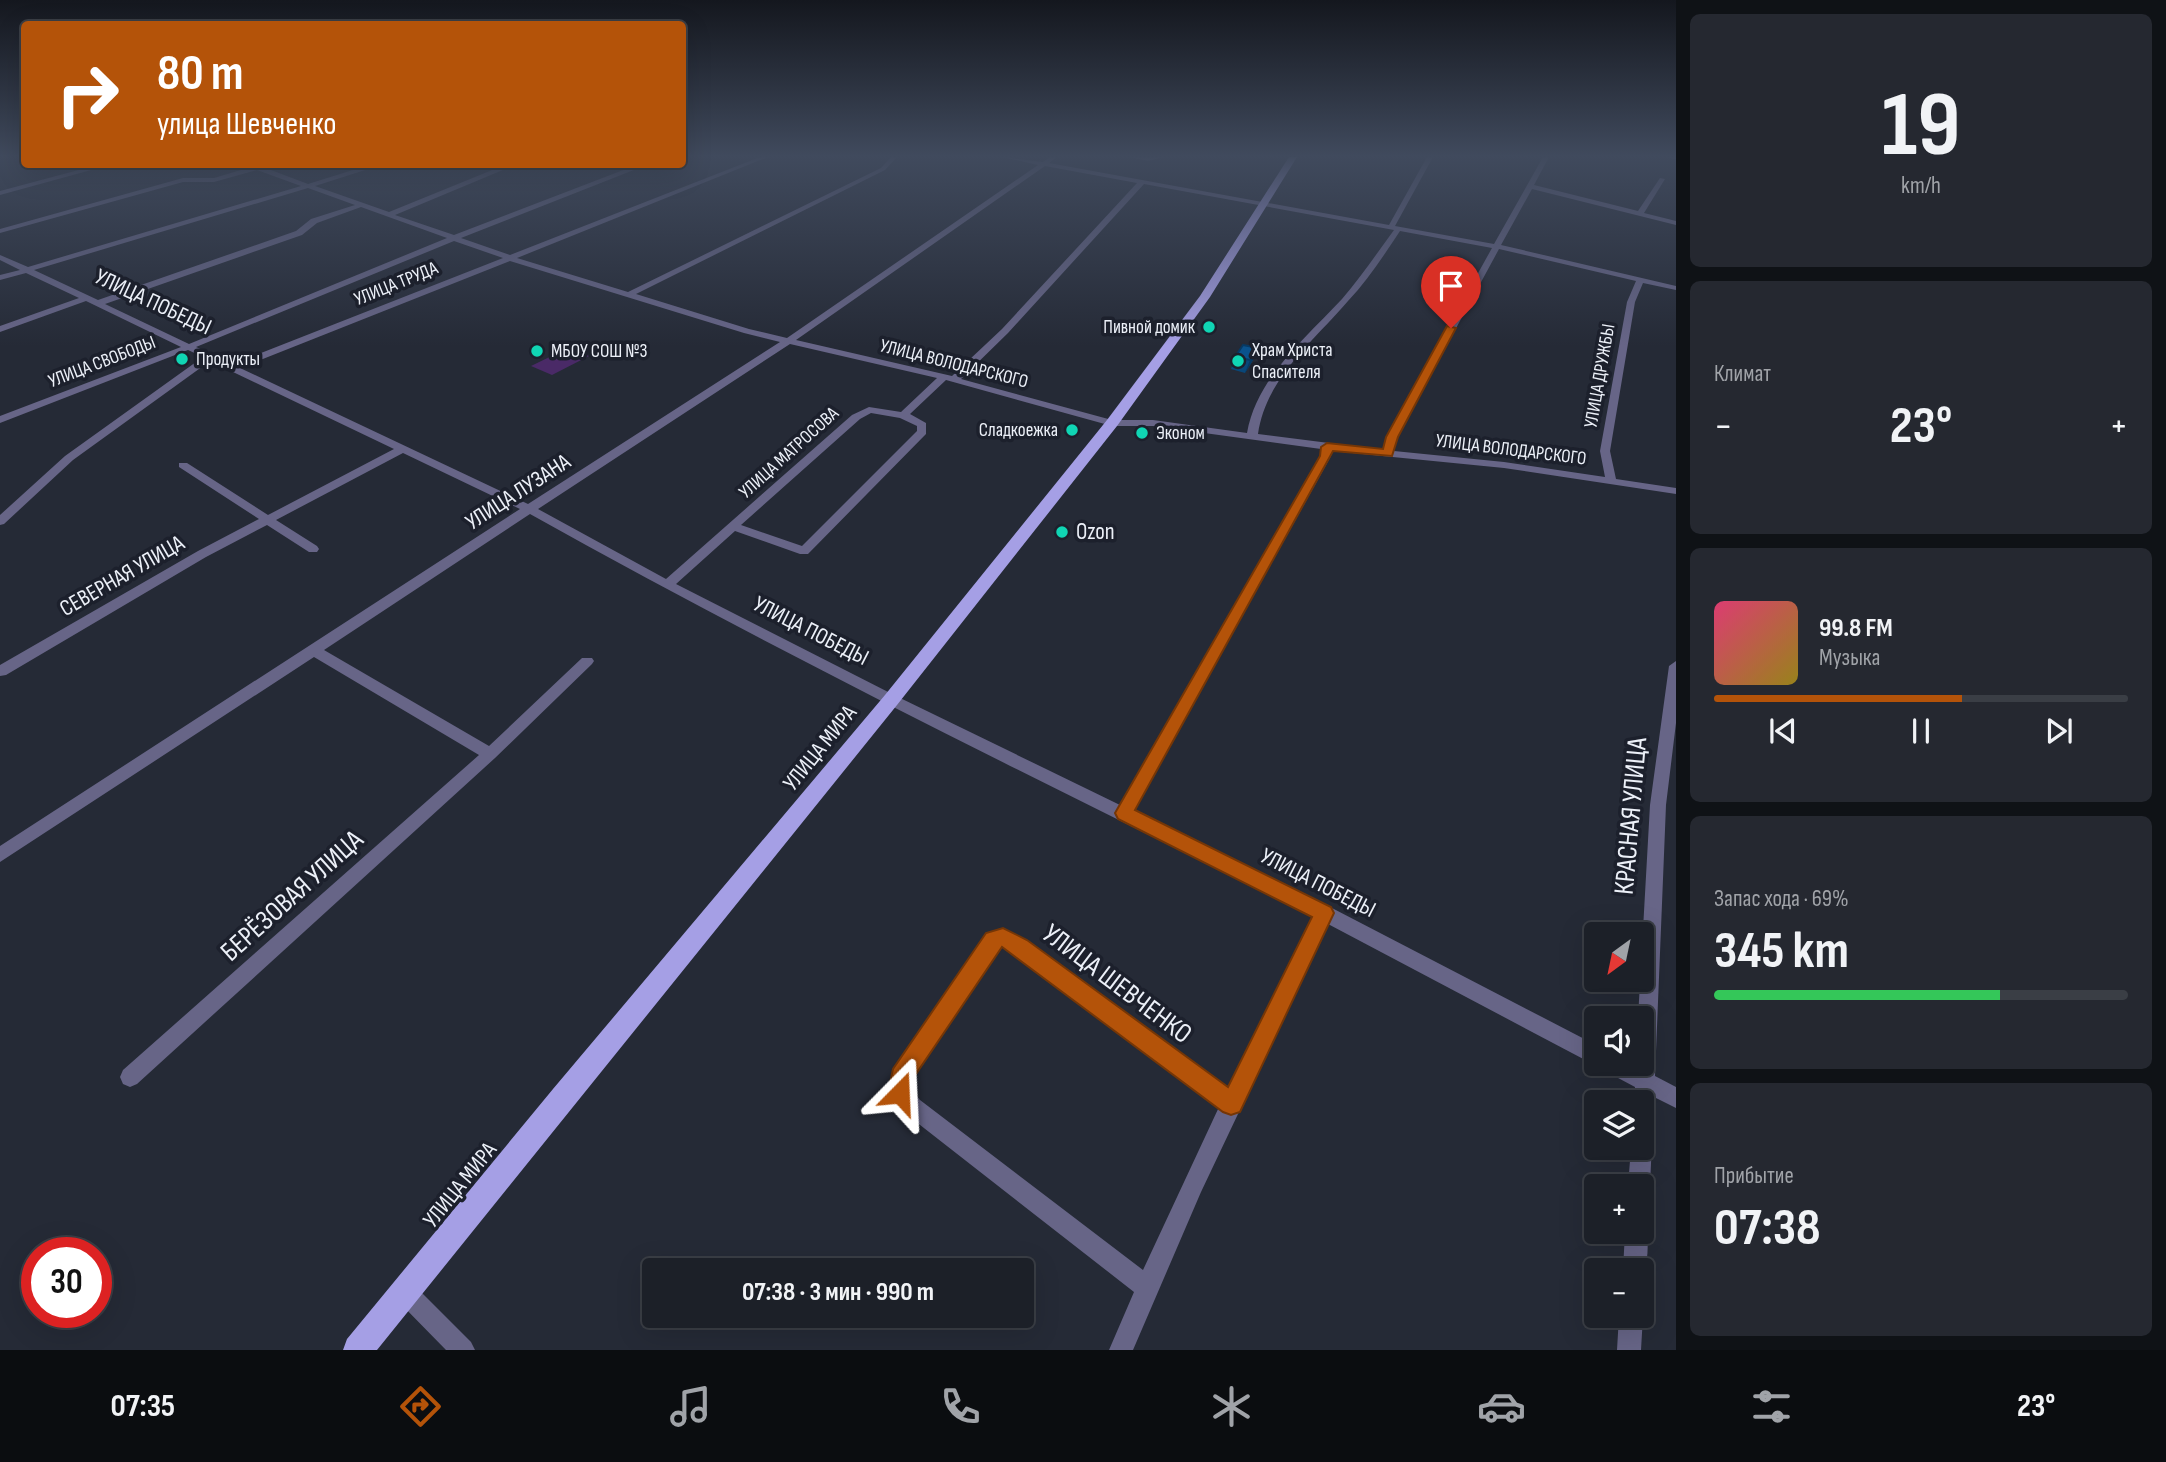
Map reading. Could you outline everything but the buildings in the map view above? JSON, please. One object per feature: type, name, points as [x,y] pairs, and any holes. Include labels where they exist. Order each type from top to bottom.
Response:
[{"type":"main road","name":"УЛИЦА МИРА","points":[[358,1350],[891,700],[1112,423],[1199,306],[1254,220]]},
{"type":"street","points":[[0,231],[39,220]]},
{"type":"street","points":[[0,278],[195,220]]},
{"type":"street","points":[[0,329],[299,233],[317,220]]},
{"type":"street","name":"УЛИЦА ВОЛОДАРСКОГО","points":[[402,220],[510,258],[787,342],[949,378],[1112,423],[1153,423],[1327,447],[1504,465],[1676,491]]},
{"type":"street","name":"УЛИЦА СВОБОДЫ","points":[[0,420],[501,220]]},
{"type":"street","name":"УЛИЦА ТРУДА","points":[[234,367],[606,220]]},
{"type":"street","points":[[628,295],[780,220]]},
{"type":"street","name":"УЛИЦА ЛУЗАНА","points":[[0,855],[787,342],[964,220]]},
{"type":"street","points":[[734,527],[804,551],[922,432],[922,425],[904,415],[1004,331],[1107,220]]},
{"type":"street","points":[[1353,220],[1499,247],[1676,288]]},
{"type":"street","points":[[1252,437],[1253,426],[1267,389],[1346,299],[1399,220]]},
{"type":"street","points":[[1388,453],[1392,437],[1513,220]]},
{"type":"street","name":"УЛИЦА ПОБЕДЫ","points":[[0,257],[531,510],[891,700],[1324,913],[1584,1049]]},
{"type":"street","name":"УЛИЦА ДРУЖБЫ","points":[[1611,481],[1605,450],[1631,302],[1641,279]]},
{"type":"street","points":[[0,521],[69,458],[210,356]]},
{"type":"street","name":"УЛИЦА МАТРОСОВА","points":[[667,584],[856,417],[869,410],[904,415]]},
{"type":"street","points":[[1124,813],[1326,456],[1327,447]]},
{"type":"street","name":"СЕВЕРНАЯ УЛИЦА","points":[[1,671],[264,519],[404,448]]},
{"type":"street","points":[[183,465],[313,549]]},
{"type":"street","points":[[313,650],[490,754]]},
{"type":"street","name":"БЕРЁЗОВАЯ УЛИЦА","points":[[130,1077],[490,754],[587,661]]},
{"type":"street","name":"КРАСНАЯ УЛИЦА","points":[[1645,1090],[1658,804],[1676,666]]},
{"type":"street","points":[[1121,1350],[1146,1287],[1231,1104],[1324,913]]},
{"type":"street","name":"УЛИЦА ШЕВЧЕНКО","points":[[1146,1287],[913,1107],[900,1093],[901,1077],[993,940],[1003,937],[1020,946],[1231,1104]]},
{"type":"street","points":[[1635,1076],[1676,1098]]},
{"type":"street","points":[[405,1292],[463,1350]]},
{"type":"street","points":[[1629,1350],[1630,1328]]},
{"type":"shaded area","points":[[570,347],[589,356],[552,375],[531,366]]},
{"type":"place","name":"Пивной домик","points":[[1209,327]]},
{"type":"place","name":"МБОУ СОШ №3","points":[[537,351]]},
{"type":"place","name":"Продукты","points":[[182,359]]},
{"type":"place","name":"Храм Христа Спасителя","points":[[1238,361]]},
{"type":"place","name":"Сладкоежка","points":[[1072,430]]},
{"type":"place","name":"Эконом","points":[[1142,433]]},
{"type":"place","name":"Ozon","points":[[1062,532]]},
{"type":"route","points":[[900,1093],[901,1077],[916,1054],[993,940],[1003,937],[1020,946],[1231,1104],[1324,913],[1124,813],[1326,456],[1327,447],[1388,453],[1392,437],[1451,328]]}]
